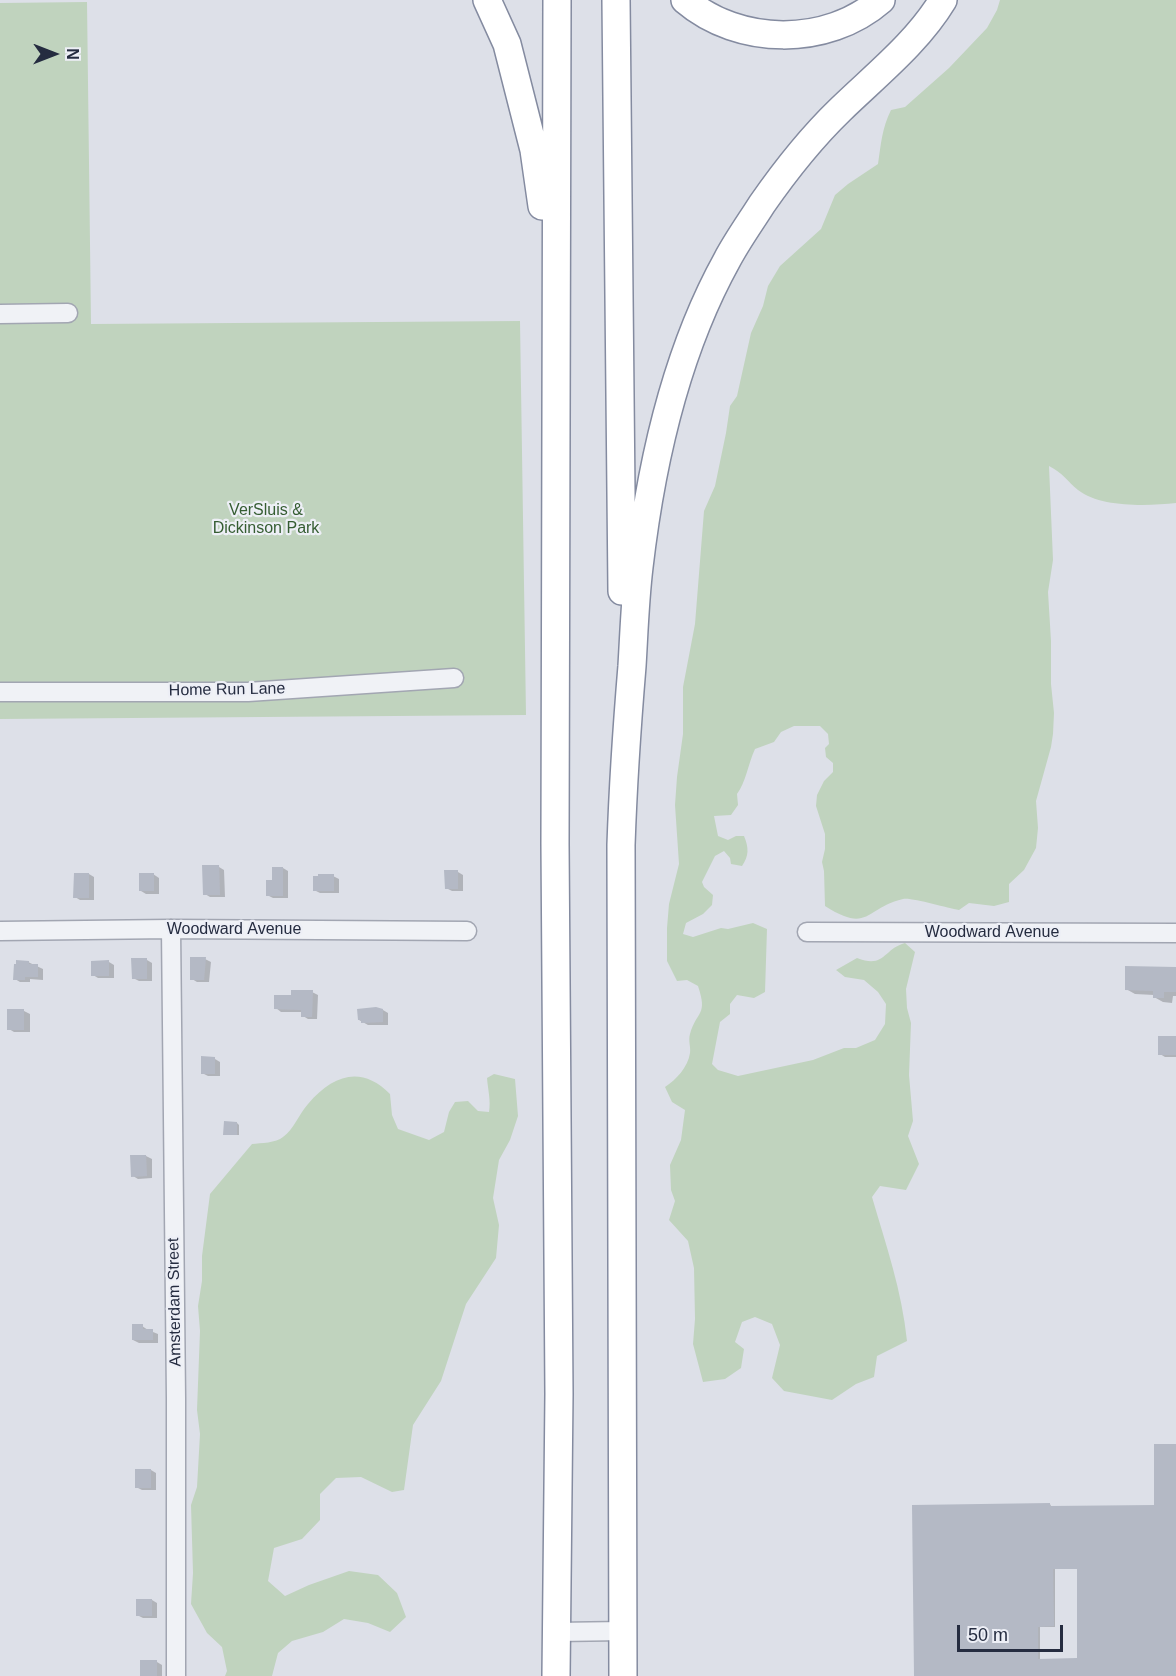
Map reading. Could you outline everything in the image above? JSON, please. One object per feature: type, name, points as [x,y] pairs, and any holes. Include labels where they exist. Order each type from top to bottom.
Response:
[{"type":"highway","points":[[487,0],[507,44],[534,150],[541,195],[555,337]]},
{"type":"highway","points":[[556,1676],[559,1382],[555,843],[557,0]]},
{"type":"highway","points":[[616,0],[624,778],[620,932],[623,1676]]},
{"type":"highway","points":[[685,0],[716,21],[742,30],[782,36],[811,33],[840,24],[861,14],[881,0]]},
{"type":"highway","points":[[624,778],[639,567],[662,431],[691,342],[727,260],[785,172],[837,112],[919,33],[943,0]]},
{"type":"street","points":[[0,314],[68,313]]},
{"type":"street","name":"Home Run Lane","points":[[0,692],[248,692],[454,678]]},
{"type":"street","name":"Woodward Avenue","points":[[0,931],[171,929],[468,931]]},
{"type":"street","name":"Amsterdam Street","points":[[171,929],[176,1398],[176,1676]]},
{"type":"street","name":"Woodward Avenue","points":[[807,932],[1176,933]]},
{"type":"street","points":[[557,1632],[623,1631]]},
{"type":"green space","points":[[1000,0],[1176,0],[1176,503],[1139,505],[1099,500],[1078,490],[1049,466],[1053,560],[1048,592],[1053,734],[1036,801],[1038,828],[1036,848],[1024,870],[1009,884],[1009,902],[994,906],[969,903],[959,910],[903,899],[859,918],[850,918],[825,906],[822,862],[825,834],[816,806],[817,795],[824,781],[833,772],[833,763],[826,757],[825,748],[829,744],[828,734],[820,726],[794,726],[781,732],[774,742],[755,749],[743,784],[737,794],[738,805],[731,815],[714,816],[718,836],[728,840],[736,836],[744,836],[747,848],[746,859],[742,866],[731,864],[730,858],[724,851],[715,856],[702,882],[713,895],[712,905],[703,914],[686,923],[683,934],[693,937],[721,928],[728,929],[753,923],[767,929],[765,992],[754,998],[737,995],[730,1004],[730,1014],[720,1022],[712,1064],[718,1070],[738,1076],[813,1060],[844,1048],[856,1048],[875,1040],[885,1024],[886,1004],[878,992],[864,980],[845,977],[836,970],[857,958],[866,961],[879,960],[905,943],[915,952],[906,989],[911,1023],[909,1075],[913,1121],[908,1136],[919,1164],[906,1190],[880,1186],[872,1197],[897,1286],[907,1341],[877,1356],[874,1377],[856,1384],[832,1400],[784,1391],[772,1378],[780,1345],[772,1324],[755,1317],[742,1322],[735,1342],[744,1349],[741,1368],[725,1379],[703,1382],[693,1344],[694,1268],[688,1241],[669,1220],[675,1201],[671,1190],[670,1165],[681,1140],[685,1110],[672,1102],[665,1087],[677,1077],[687,1063],[690,1053],[690,1034],[702,1008],[698,986],[687,980],[677,981],[667,961],[667,928],[669,904],[679,864],[675,805],[683,734],[683,687],[695,624],[704,511],[715,486],[730,406],[737,396],[751,333],[763,306],[768,286],[780,266],[821,229],[835,195],[878,164],[884,130],[891,110],[905,107],[949,68],[987,28]]},
{"type":"green space","name":"VerSluis & Dickinson Park","points":[[87,2],[91,324],[520,321],[526,715],[0,719],[0,3]]},
{"type":"green space","points":[[494,1074],[515,1079],[518,1116],[510,1140],[499,1160],[493,1198],[499,1225],[496,1258],[466,1304],[441,1381],[413,1425],[404,1490],[392,1492],[361,1477],[336,1478],[320,1494],[320,1520],[302,1539],[274,1548],[268,1581],[285,1596],[349,1571],[378,1575],[397,1593],[406,1617],[390,1632],[368,1623],[344,1619],[323,1632],[292,1641],[278,1653],[272,1676],[225,1676],[227,1671],[222,1647],[207,1633],[191,1604],[193,1573],[191,1505],[197,1487],[200,1434],[197,1410],[200,1331],[198,1306],[210,1194],[252,1144],[272,1142],[283,1137],[318,1094],[337,1080],[358,1077],[379,1085],[390,1094],[392,1115],[398,1129],[429,1140],[444,1132],[449,1112],[455,1102],[468,1101],[478,1111],[489,1112],[487,1078]]},
{"type":"building","points":[[202,865],[219,865],[220,895],[203,895]]},
{"type":"building","points":[[272,867],[283,867],[283,896],[266,896],[266,880],[272,880]]},
{"type":"building","points":[[444,870],[458,870],[458,889],[445,889]]},
{"type":"building","points":[[74,873],[89,873],[89,898],[73,898]]},
{"type":"building","points":[[139,873],[154,873],[154,891],[139,891]]},
{"type":"building","points":[[318,874],[334,874],[334,891],[313,891],[313,876],[318,876]]},
{"type":"building","points":[[190,957],[206,957],[204,980],[190,980]]},
{"type":"building","points":[[131,958],[147,958],[147,979],[132,979]]},
{"type":"building","points":[[16,960],[38,964],[38,977],[13,980]]},
{"type":"building","points":[[109,960],[109,976],[91,976],[91,961]]},
{"type":"building","points":[[1125,966],[1176,967],[1176,992],[1164,992],[1164,998],[1153,998],[1153,991],[1125,990]]},
{"type":"building","points":[[291,990],[313,990],[312,1017],[301,1017],[301,1010],[274,1009],[274,995],[291,995]]},
{"type":"building","points":[[376,1007],[383,1009],[383,1022],[361,1023],[361,1020],[358,1020],[357,1009]]},
{"type":"building","points":[[7,1009],[24,1009],[24,1030],[7,1030]]},
{"type":"building","points":[[1158,1036],[1176,1036],[1176,1055],[1158,1055]]},
{"type":"building","points":[[201,1056],[215,1057],[215,1074],[201,1074]]},
{"type":"building","points":[[224,1121],[237,1122],[237,1135],[223,1135]]},
{"type":"building","points":[[130,1155],[146,1155],[147,1176],[131,1177]]},
{"type":"building","points":[[132,1324],[143,1324],[143,1329],[153,1329],[153,1340],[132,1340]]},
{"type":"building","points":[[1154,1444],[1176,1444],[1176,1676],[914,1676],[912,1505],[1050,1503],[1050,1506],[1154,1505]],"holes":[[[1053,1569],[1077,1569],[1077,1658],[1038,1659],[1038,1627],[1054,1626]]]},
{"type":"building","points":[[135,1469],[151,1469],[151,1488],[135,1488]]},
{"type":"building","points":[[136,1599],[152,1599],[152,1616],[136,1616]]},
{"type":"building","points":[[140,1660],[157,1660],[157,1676],[140,1676]]}]
